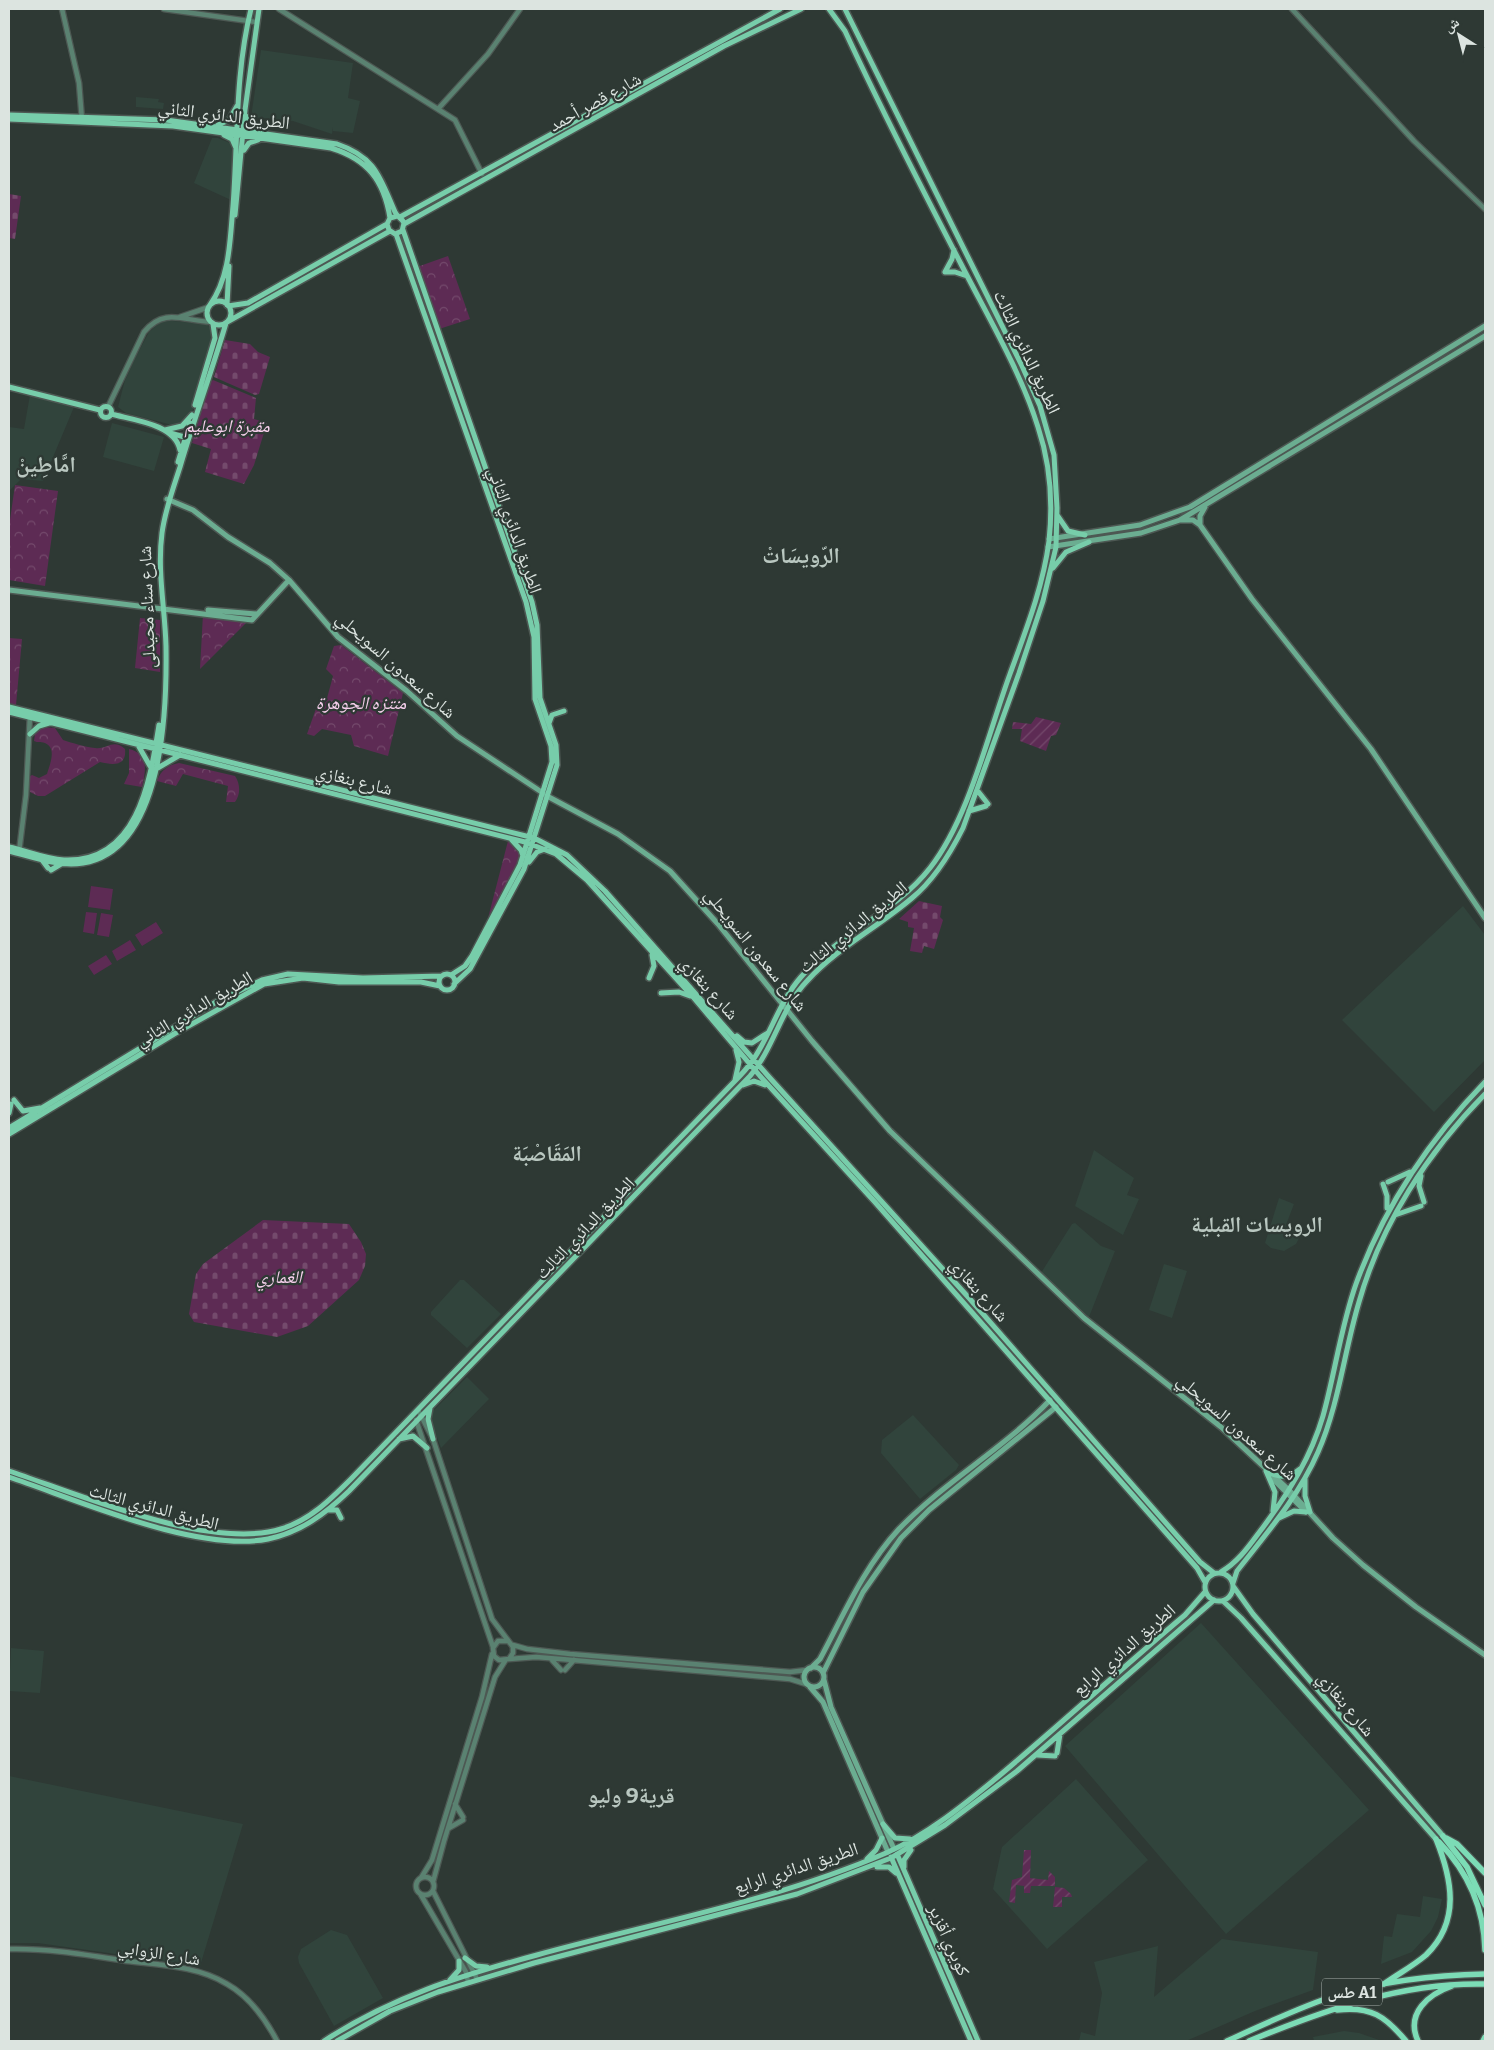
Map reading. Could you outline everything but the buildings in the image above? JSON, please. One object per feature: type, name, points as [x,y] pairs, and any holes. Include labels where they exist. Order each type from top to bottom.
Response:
[{"type":"highway","points":[[1443,1836],[1457,1844],[1485,1873]]},
{"type":"highway","points":[[1443,1836],[1467,1866],[1485,1905]]},
{"type":"highway","points":[[1436,1839],[1456,1863],[1472,1890],[1480,1911],[1485,1950]]},
{"type":"highway","points":[[1383,1984],[1428,1953],[1445,1925],[1450,1910],[1450,1881],[1436,1839]]},
{"type":"highway","name":"طس A1","points":[[1227,2041],[1336,1996],[1383,1984],[1446,1976],[1485,1974]]},
{"type":"highway","points":[[1418,2041],[1414,2027],[1421,2004],[1431,1995],[1460,1983]]},
{"type":"highway","points":[[1249,2041],[1313,2015],[1408,1989],[1460,1983],[1485,1984]]},
{"type":"highway","points":[[1313,2015],[1359,2009],[1375,2013],[1386,2020],[1406,2041]]},
{"type":"highway","points":[[1483,2041],[1485,2037]]},
{"type":"main road","points":[[241,132],[238,103],[251,9]]},
{"type":"main road","points":[[226,322],[230,314],[226,288],[241,132],[259,9]]},
{"type":"main road","name":"شارع قصر أحمد","points":[[399,217],[482,174],[780,9]]},
{"type":"main road","name":"شارع قصر أحمد","points":[[404,227],[716,51],[802,9]]},
{"type":"main road","name":"الطريق الدائري الثالث","points":[[9,1471],[75,1495],[154,1518],[215,1533],[255,1534],[292,1525],[320,1508],[416,1412],[733,1084],[751,1062],[782,1003],[799,978],[812,965],[907,893],[928,870],[950,840],[1026,632],[1039,590],[1048,547],[1051,500],[1039,430],[1028,400],[845,31],[828,9]]},
{"type":"main road","name":"الطريق الدائري الثالث","points":[[9,1477],[142,1522],[197,1536],[232,1541],[263,1540],[286,1534],[309,1524],[329,1510],[397,1441],[757,1068],[787,1009],[801,988],[818,970],[846,946],[896,911],[922,888],[954,845],[977,790],[1019,672],[1051,571],[1057,539],[1058,515],[1054,455],[1040,406],[1022,366],[844,9]]},
{"type":"main road","points":[[100,410],[101,415],[105,418],[111,414],[187,436],[215,338],[212,323],[207,316],[209,306],[224,279],[240,154],[232,139],[216,129],[229,120],[238,103]]},
{"type":"main road","points":[[245,110],[249,125],[266,136]]},
{"type":"main road","name":"الطريق الدائري الثاني","points":[[9,115],[216,129],[331,148],[359,159],[370,170],[379,183],[390,218]]},
{"type":"main road","name":"الطريق الدائري الثاني","points":[[9,120],[82,120]]},
{"type":"main road","points":[[240,154],[252,141],[266,136]]},
{"type":"main road","name":"الطريق الدائري الثاني","points":[[266,136],[329,142],[359,154],[372,166],[383,181],[399,217]]},
{"type":"main road","points":[[209,306],[218,302],[228,305],[248,303],[387,224],[390,218],[399,217],[404,227],[396,234],[390,231],[387,224]]},
{"type":"main road","name":"الطريق الدائري الثاني","points":[[404,227],[532,602],[537,625],[540,698],[556,745],[558,760],[545,795]]},
{"type":"main road","points":[[212,323],[220,325],[226,322],[390,231]]},
{"type":"main road","name":"الطريق الدائري الثاني","points":[[396,234],[531,618],[534,637],[535,699],[552,755],[545,795]]},
{"type":"main road","points":[[954,250],[952,260],[945,272],[955,272],[967,276]]},
{"type":"main road","name":"شارع سناء محيدلى","points":[[160,730],[163,672],[162,608],[157,554],[159,530],[187,436],[226,322]]},
{"type":"main road","points":[[1049,539],[1085,535],[1140,525],[1176,514],[1206,498],[1485,326]]},
{"type":"main road","points":[[1048,547],[1141,534],[1180,520],[1485,336]]},
{"type":"main road","points":[[9,387],[100,410],[108,407],[111,414]]},
{"type":"main road","points":[[168,430],[182,426],[192,415]]},
{"type":"main road","points":[[1337,417],[1342,423]]},
{"type":"main road","points":[[168,430],[177,441],[180,453]]},
{"type":"main road","name":"شارع سناء محيدلى","points":[[169,498],[180,453],[187,436]]},
{"type":"main road","name":"شارع سعدون السويحلي","points":[[169,498],[184,505],[270,563],[289,580],[338,637],[402,687],[457,736],[545,795],[627,840],[677,877],[890,1131],[1089,1323],[1209,1416],[1343,1547],[1384,1582],[1485,1655]]},
{"type":"main road","points":[[1200,525],[1200,516],[1204,507]]},
{"type":"main road","points":[[1058,515],[1068,530],[1085,535]]},
{"type":"main road","points":[[1180,520],[1193,520],[1200,525],[1252,599],[1366,742],[1485,918]]},
{"type":"main road","points":[[1051,571],[1066,552],[1090,542]]},
{"type":"main road","points":[[9,589],[252,620],[289,580]]},
{"type":"main road","points":[[162,608],[257,614]]},
{"type":"main road","points":[[41,860],[50,869],[63,864],[90,861],[105,855],[124,841],[140,817],[158,747],[164,698],[166,662],[162,608]]},
{"type":"main road","name":"شارع بنغازي","points":[[9,707],[53,723],[158,747],[180,755],[511,838],[531,841],[566,861],[587,880],[733,1044],[956,1283],[1195,1556],[1214,1573]]},
{"type":"main road","points":[[549,724],[552,715],[564,711]]},
{"type":"main road","name":"شارع بنغازي","points":[[9,712],[30,715],[140,743]]},
{"type":"main road","points":[[30,734],[39,726],[53,723]]},
{"type":"main road","points":[[153,769],[140,743],[150,739],[160,730]]},
{"type":"main road","points":[[160,730],[165,740],[176,748]]},
{"type":"main road","name":"شارع بنغازي","points":[[158,747],[176,748],[561,850],[584,869],[725,1026],[751,1062]]},
{"type":"main road","points":[[9,849],[62,860],[84,858],[104,851],[121,838],[131,826],[153,769],[180,755]]},
{"type":"main road","points":[[969,811],[987,805],[977,790]]},
{"type":"main road","points":[[524,869],[545,795]]},
{"type":"main road","points":[[511,838],[521,850],[522,860]]},
{"type":"main road","points":[[531,841],[472,956],[465,966],[451,975],[442,976],[439,981],[440,986],[448,989],[470,969],[524,869],[537,852],[548,850]]},
{"type":"main road","points":[[19,851],[41,860],[63,864]]},
{"type":"main road","points":[[648,948],[654,963],[649,978]]},
{"type":"main road","name":"الطريق الدائري الثاني","points":[[204,1014],[238,990],[262,980],[288,974],[363,978],[442,976]]},
{"type":"main road","points":[[451,975],[454,984]]},
{"type":"main road","name":"الطريق الدائري الثاني","points":[[21,1123],[204,1014],[255,987],[277,980],[304,978],[340,982],[421,982],[440,986]]},
{"type":"main road","points":[[661,993],[679,992],[693,997]]},
{"type":"main road","points":[[9,1134],[43,1108],[204,1014]]},
{"type":"main road","points":[[725,1026],[740,1039],[749,1043],[754,1043],[766,1034]]},
{"type":"main road","points":[[733,1044],[739,1062],[733,1084]]},
{"type":"main road","name":"شارع بنغازي","points":[[757,1068],[772,1088],[952,1289],[1197,1568],[1205,1582]]},
{"type":"main road","points":[[740,1086],[754,1080],[772,1088]]},
{"type":"main road","points":[[1485,1082],[1442,1128],[1386,1214],[1355,1286],[1323,1417],[1304,1465],[1273,1514],[1242,1554],[1221,1572],[1214,1573],[1205,1582],[1205,1592],[1214,1600],[1222,1601],[1231,1595],[1238,1572],[1277,1520],[1305,1477],[1318,1452],[1332,1413],[1358,1304],[1369,1271],[1394,1215],[1448,1135],[1485,1094]]},
{"type":"main road","points":[[9,1112],[13,1102],[23,1110],[43,1108]]},
{"type":"main road","points":[[9,1128],[21,1123]]},
{"type":"main road","points":[[1394,1215],[1422,1204],[1419,1186],[1426,1166]]},
{"type":"main road","points":[[1386,1214],[1386,1183],[1406,1175],[1415,1168]]},
{"type":"main road","points":[[555,1268],[560,1274]]},
{"type":"main road","points":[[952,1289],[956,1283]]},
{"type":"main road","points":[[969,1309],[972,1302]]},
{"type":"main road","points":[[971,2041],[822,1702],[808,1686],[804,1677],[809,1669],[820,1659],[862,1579],[875,1559],[912,1517],[1050,1400]]},
{"type":"main road","points":[[432,1404],[428,1419],[433,1440]]},
{"type":"main road","points":[[894,1849],[827,1697],[823,1673],[854,1608],[882,1562],[901,1538],[929,1510],[1056,1407]]},
{"type":"main road","points":[[1039,1410],[1044,1416]]},
{"type":"main road","points":[[397,1441],[414,1436],[427,1448]]},
{"type":"main road","points":[[1267,1471],[1281,1477],[1289,1477],[1304,1465]]},
{"type":"main road","points":[[1267,1471],[1275,1492],[1273,1514]]},
{"type":"main road","points":[[1277,1520],[1291,1512],[1308,1512],[1305,1496],[1305,1477]]},
{"type":"main road","points":[[329,1510],[337,1510],[341,1518]]},
{"type":"main road","points":[[875,1559],[882,1562]]},
{"type":"main road","points":[[1221,1572],[1230,1577],[1233,1584]]},
{"type":"main road","name":"شارع بنغازي","points":[[1233,1584],[1253,1614],[1443,1836]]},
{"type":"main road","name":"الطريق الدائري الرابع","points":[[324,2041],[392,2002],[449,1981],[492,1967],[776,1892],[860,1863],[894,1849],[917,1836],[986,1787],[1192,1609],[1205,1592]]},
{"type":"main road","name":"الطريق الدائري الرابع","points":[[337,2041],[390,2012],[477,1979],[797,1894],[897,1855],[978,1802],[1036,1755],[1214,1600]]},
{"type":"main road","name":"شارع بنغازي","points":[[1222,1601],[1241,1618],[1436,1839]]},
{"type":"main road","points":[[809,1669],[819,1669],[823,1673]]},
{"type":"main road","points":[[808,1686],[819,1686],[824,1680]]},
{"type":"main road","points":[[1036,1755],[1056,1754],[1060,1734]]},
{"type":"main road","points":[[1358,1751],[1364,1746]]},
{"type":"main road","points":[[882,1824],[895,1838],[902,1840],[917,1836]]},
{"type":"main road","points":[[860,1863],[876,1850],[882,1838]]},
{"type":"main road","points":[[907,1877],[904,1860],[916,1844]]},
{"type":"main road","name":"كويري أقزير","points":[[894,1849],[978,2041]]},
{"type":"main road","points":[[866,1868],[889,1867],[900,1880]]},
{"type":"main road","points":[[465,1958],[476,1966],[492,1967]]},
{"type":"main road","points":[[449,1981],[459,1970],[459,1961]]},
{"type":"street","points":[[63,9],[80,83],[82,120]]},
{"type":"street","points":[[164,9],[256,22]]},
{"type":"street","points":[[279,9],[438,109],[457,123],[482,174]]},
{"type":"street","points":[[438,109],[488,54],[520,9]]},
{"type":"street","points":[[1292,9],[1414,141],[1485,209]]},
{"type":"street","points":[[179,318],[209,306]]},
{"type":"street","points":[[108,407],[144,332],[151,324],[162,317],[212,323]]},
{"type":"street","points":[[19,851],[30,734],[30,715]]},
{"type":"street","points":[[416,1412],[421,1416],[433,1440],[492,1619],[514,1650],[494,1677],[433,1882],[433,1891],[477,1979]]},
{"type":"street","points":[[416,1412],[416,1421],[427,1448],[493,1650],[499,1660],[550,1658],[574,1660],[790,1679],[808,1686]]},
{"type":"street","points":[[468,1982],[467,1975],[429,1904],[416,1887],[432,1860],[482,1697],[493,1650],[498,1641],[509,1642],[527,1649],[570,1654],[790,1672],[809,1669]]},
{"type":"street","points":[[550,1658],[563,1670],[574,1660]]},
{"type":"street","points":[[662,1661],[662,1668]]},
{"type":"street","points":[[448,1829],[455,1822],[463,1818],[455,1804]]},
{"type":"street","points":[[421,1878],[429,1878],[433,1882]]},
{"type":"street","points":[[422,1895],[428,1895],[433,1891]]},
{"type":"street","name":"شارع الزوابي","points":[[9,1949],[44,1950],[180,1967],[209,1975],[234,1988],[248,2000],[262,2016],[277,2041]]},
{"type":"shaded area","points":[[261,50],[353,63],[348,98],[360,101],[353,133],[333,131],[333,127],[332,134],[293,121],[251,117]]},
{"type":"shaded area","points":[[136,97],[159,99],[158,102],[164,103],[163,109],[136,107]]},
{"type":"shaded area","points":[[212,138],[218,138],[230,143],[233,150],[234,164],[231,200],[194,183]]},
{"type":"shaded area","points":[[162,320],[206,324],[211,328],[214,337],[192,413],[176,426],[126,413],[118,407],[125,380],[136,356],[149,332]]},
{"type":"shaded area","points":[[30,395],[74,407],[43,481],[21,479],[9,491],[9,427],[24,429]]},
{"type":"shaded area","points":[[112,423],[164,437],[154,471],[103,457]]},
{"type":"shaded area","points":[[1463,906],[1485,935],[1485,1060],[1434,1112],[1342,1020]]},
{"type":"shaded area","points":[[1094,1150],[1134,1178],[1127,1195],[1139,1199],[1123,1235],[1075,1206]]},
{"type":"shaded area","points":[[1279,1198],[1294,1204],[1286,1225],[1298,1230],[1296,1237],[1299,1238],[1296,1244],[1284,1251],[1271,1248],[1265,1243]]},
{"type":"shaded area","points":[[1075,1223],[1101,1246],[1115,1251],[1089,1317],[1041,1273],[1072,1224]]},
{"type":"shaded area","points":[[1164,1264],[1187,1271],[1172,1318],[1149,1310]]},
{"type":"shaded area","points":[[460,1280],[464,1280],[501,1314],[467,1348],[431,1315],[431,1312]]},
{"type":"shaded area","points":[[467,1377],[489,1399],[441,1448],[431,1421],[433,1411]]},
{"type":"shaded area","points":[[913,1415],[959,1465],[956,1470],[920,1499],[881,1453],[882,1440]]},
{"type":"shaded area","points":[[1201,1623],[1369,1810],[1226,1934],[1065,1746]]},
{"type":"shaded area","points":[[11,1648],[44,1651],[40,1693],[9,1691]]},
{"type":"shaded area","points":[[9,1776],[243,1824],[200,1966],[38,1943],[9,1943]]},
{"type":"shaded area","points":[[1076,1779],[1148,1860],[1047,1949],[993,1889],[1002,1847]]},
{"type":"shaded area","points":[[1423,1896],[1442,1899],[1438,1917],[1431,1931],[1412,1952],[1381,1964],[1384,1936],[1392,1937],[1397,1914],[1420,1917]]},
{"type":"shaded area","points":[[331,1930],[347,1935],[383,1998],[334,2026],[299,1963],[298,1957],[301,1949]]},
{"type":"shaded area","points":[[1222,1939],[1318,1952],[1313,1990],[1255,2011],[1186,2041],[1079,2041],[1081,2032],[1095,2036],[1102,1993],[1094,1962],[1158,1946],[1154,1997]]},
{"type":"shaded area","points":[[1344,2031],[1359,2033],[1382,2041],[1314,2041],[1313,2037]]},
{"type":"green space","points":[[9,194],[21,196],[15,239],[9,238]]},
{"type":"green space","points":[[448,256],[470,319],[439,329],[417,267]]},
{"type":"green space","points":[[225,340],[250,344],[258,352],[270,357],[259,394],[255,395],[214,377]]},
{"type":"green space","name":"مقبرة ابوعليم","points":[[213,380],[256,398],[254,419],[267,423],[254,465],[244,484],[205,472],[211,449],[192,443],[210,382]]},
{"type":"green space","points":[[15,485],[58,491],[45,586],[9,580],[9,527]]},
{"type":"green space","points":[[203,614],[250,619],[200,669]]},
{"type":"green space","points":[[140,618],[160,620],[160,672],[135,668]]},
{"type":"green space","points":[[9,638],[22,639],[16,705],[9,703]]},
{"type":"green space","name":"منتزه الجوهرة","points":[[341,645],[403,693],[388,756],[354,746],[351,735],[322,729],[314,736],[307,734],[318,703],[326,702],[333,676],[326,669],[334,646]]},
{"type":"green space","points":[[1036,717],[1061,723],[1056,735],[1051,736],[1046,751],[1020,741],[1022,729],[1012,729],[1013,722],[1031,724]]},
{"type":"green space","points":[[43,727],[55,728],[63,740],[83,746],[99,748],[117,744],[125,749],[124,759],[114,764],[100,762],[45,796],[38,796],[30,792],[29,777],[32,775],[39,778],[47,774],[52,757],[49,745],[34,741],[35,734]]},
{"type":"green space","points":[[129,749],[135,751],[143,759],[145,769],[142,787],[124,784],[129,773]]},
{"type":"green space","points":[[179,763],[235,776],[239,789],[235,802],[226,802],[228,786],[183,774],[176,786],[157,781],[165,769]]},
{"type":"green space","points":[[508,841],[518,847],[521,856],[520,862],[487,922]]},
{"type":"green space","points":[[91,886],[113,889],[110,910],[88,907]]},
{"type":"green space","points":[[919,901],[942,906],[940,917],[943,920],[934,949],[924,946],[922,953],[910,951],[914,928],[908,927],[908,922],[899,919]]},
{"type":"green space","points":[[86,912],[97,913],[94,934],[83,932]]},
{"type":"green space","points":[[101,913],[113,915],[109,937],[97,935]]},
{"type":"green space","points":[[156,922],[163,933],[142,946],[135,935]]},
{"type":"green space","points":[[130,940],[136,950],[117,961],[112,951]]},
{"type":"green space","points":[[106,955],[112,964],[94,975],[88,966]]},
{"type":"green space","name":"الغماري","points":[[263,1220],[349,1224],[361,1242],[366,1254],[365,1266],[359,1280],[308,1326],[277,1337],[194,1322],[189,1314],[196,1274],[203,1264]]},
{"type":"green space","points":[[1024,1850],[1031,1850],[1030,1878],[1048,1880],[1049,1871],[1055,1877],[1055,1886],[1031,1886],[1030,1893],[1024,1893],[1024,1886],[1016,1885],[1015,1903],[1009,1902],[1012,1880],[1022,1877]]},
{"type":"green space","points":[[1055,1887],[1064,1888],[1071,1894],[1072,1897],[1062,1897],[1062,1907],[1053,1907]]},
{"type":"district","name":"امَّاطِينْ","points":[[46,464]]},
{"type":"district","name":"الرّويسَاتْ","points":[[801,555]]},
{"type":"district","name":"المَقَاصْبَة","points":[[547,1153]]},
{"type":"district","name":"الرويسات القبلية","points":[[1257,1224]]},
{"type":"district","name":"قرية9 وليو","points":[[631,1795]]}]
